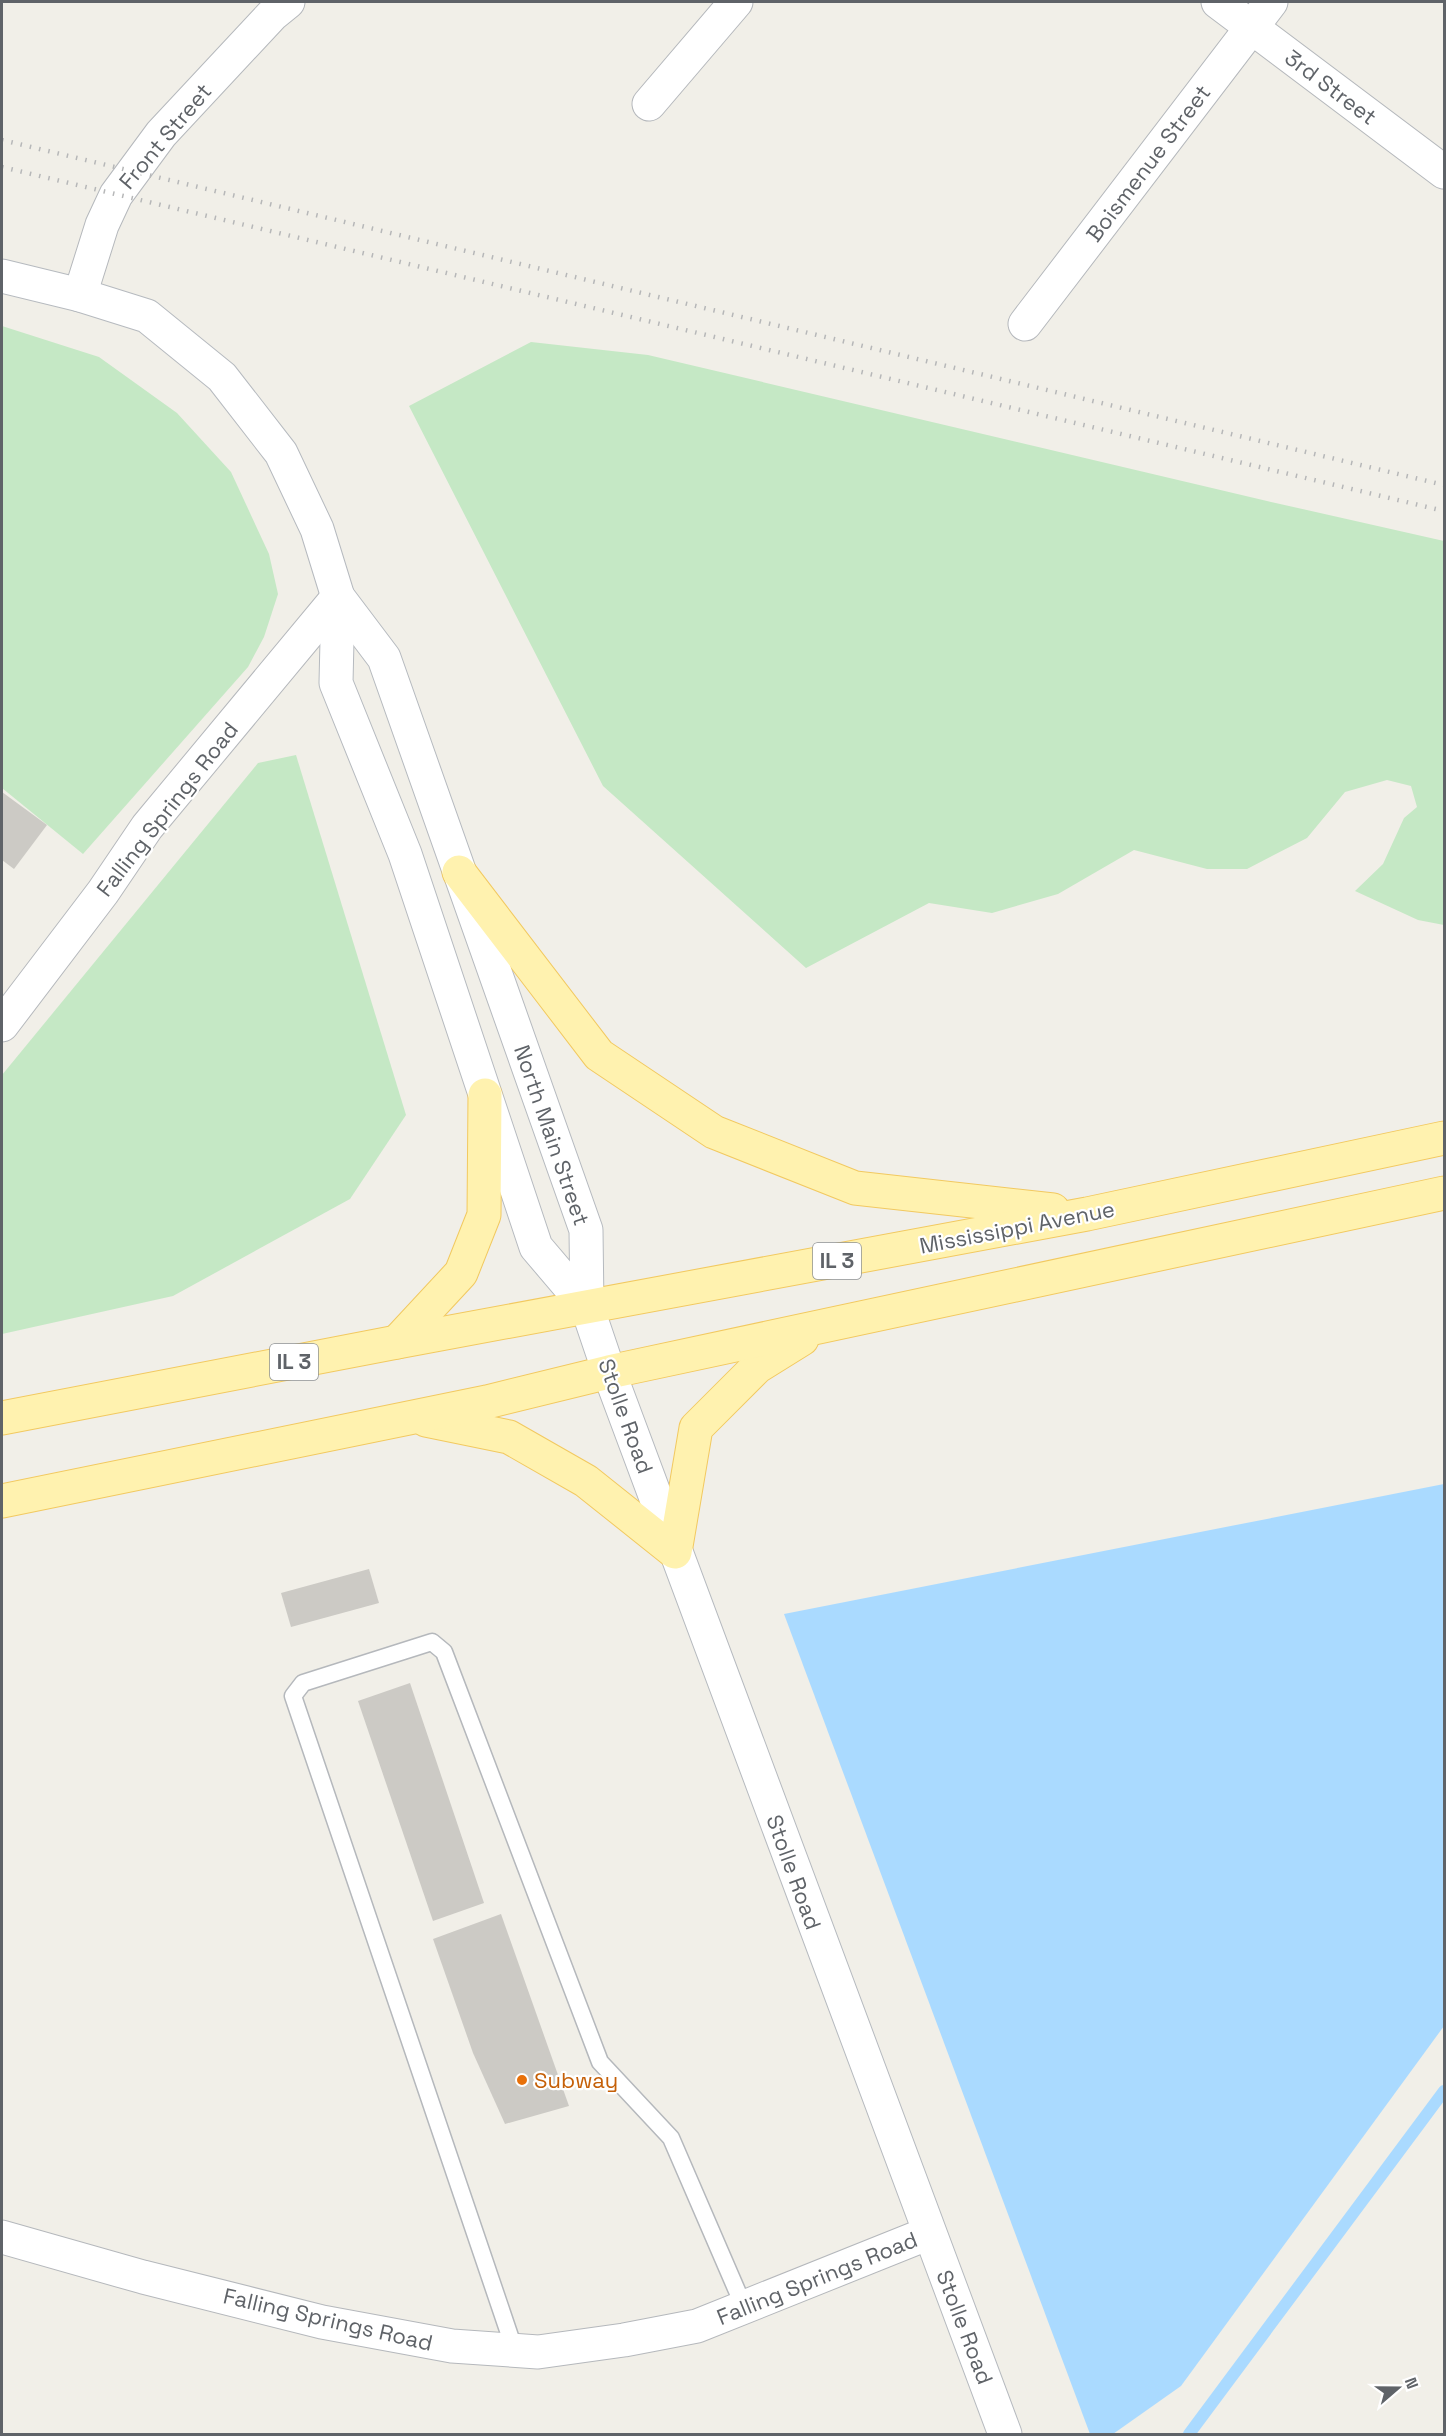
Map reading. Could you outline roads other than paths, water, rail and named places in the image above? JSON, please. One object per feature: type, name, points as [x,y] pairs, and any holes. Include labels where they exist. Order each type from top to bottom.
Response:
[{"type":"main road","name":"Front Street","points":[[80,295],[102,225],[116,195],[161,134],[272,15],[288,2]]},
{"type":"main road","points":[[649,104],[736,2]]},
{"type":"main road","name":"3rd Street","points":[[1218,2],[1444,172]]},
{"type":"main road","name":"Boismenue Street","points":[[1025,324],[1271,2]]},
{"type":"main road","name":"North Main Street","points":[[2,276],[80,295],[147,316],[222,376],[281,453],[317,529],[338,597],[336,682],[405,854],[536,1247],[587,1307]]},
{"type":"main road","name":"North Main Street","points":[[338,597],[384,658],[586,1230],[587,1307]]},
{"type":"main road","name":"Falling Springs Road","points":[[2,1025],[103,892],[147,827],[338,597]]},
{"type":"main road","points":[[459,872],[599,1055],[714,1132],[855,1188],[1087,1214]]},
{"type":"main road","points":[[397,1342],[461,1273],[484,1215],[485,1095]]},
{"type":"main road","name":"Mississippi Avenue","points":[[587,1307],[1087,1214],[1444,1138]]},
{"type":"main road","points":[[2,1502],[487,1402],[609,1372],[1444,1193]]},
{"type":"main road","name":"IL 3","points":[[2,1418],[587,1307]]},
{"type":"main road","name":"Stolle Road","points":[[587,1307],[675,1552],[1005,2434]]},
{"type":"main road","points":[[412,1417],[509,1437],[586,1481],[675,1552],[696,1428],[757,1367],[821,1327]]},
{"type":"main road","name":"Falling Springs Road","points":[[2,2236],[143,2277],[322,2322],[452,2346],[538,2352],[697,2326],[929,2233]]},
{"type":"lane","points":[[515,2351],[293,1696],[303,1683],[432,1642],[444,1652],[600,2062],[671,2138],[744,2307]]},
{"type":"water","points":[[1444,1484],[1444,2026],[1181,2386],[1113,2434],[1090,2434],[784,1614]]},
{"type":"waterway","points":[[1189,2434],[1444,2091]]},
{"type":"railway","points":[[2,140],[1444,485]]},
{"type":"railway","points":[[2,167],[1444,511]]},
{"type":"place","name":"Subway","points":[[522,2080]]}]
